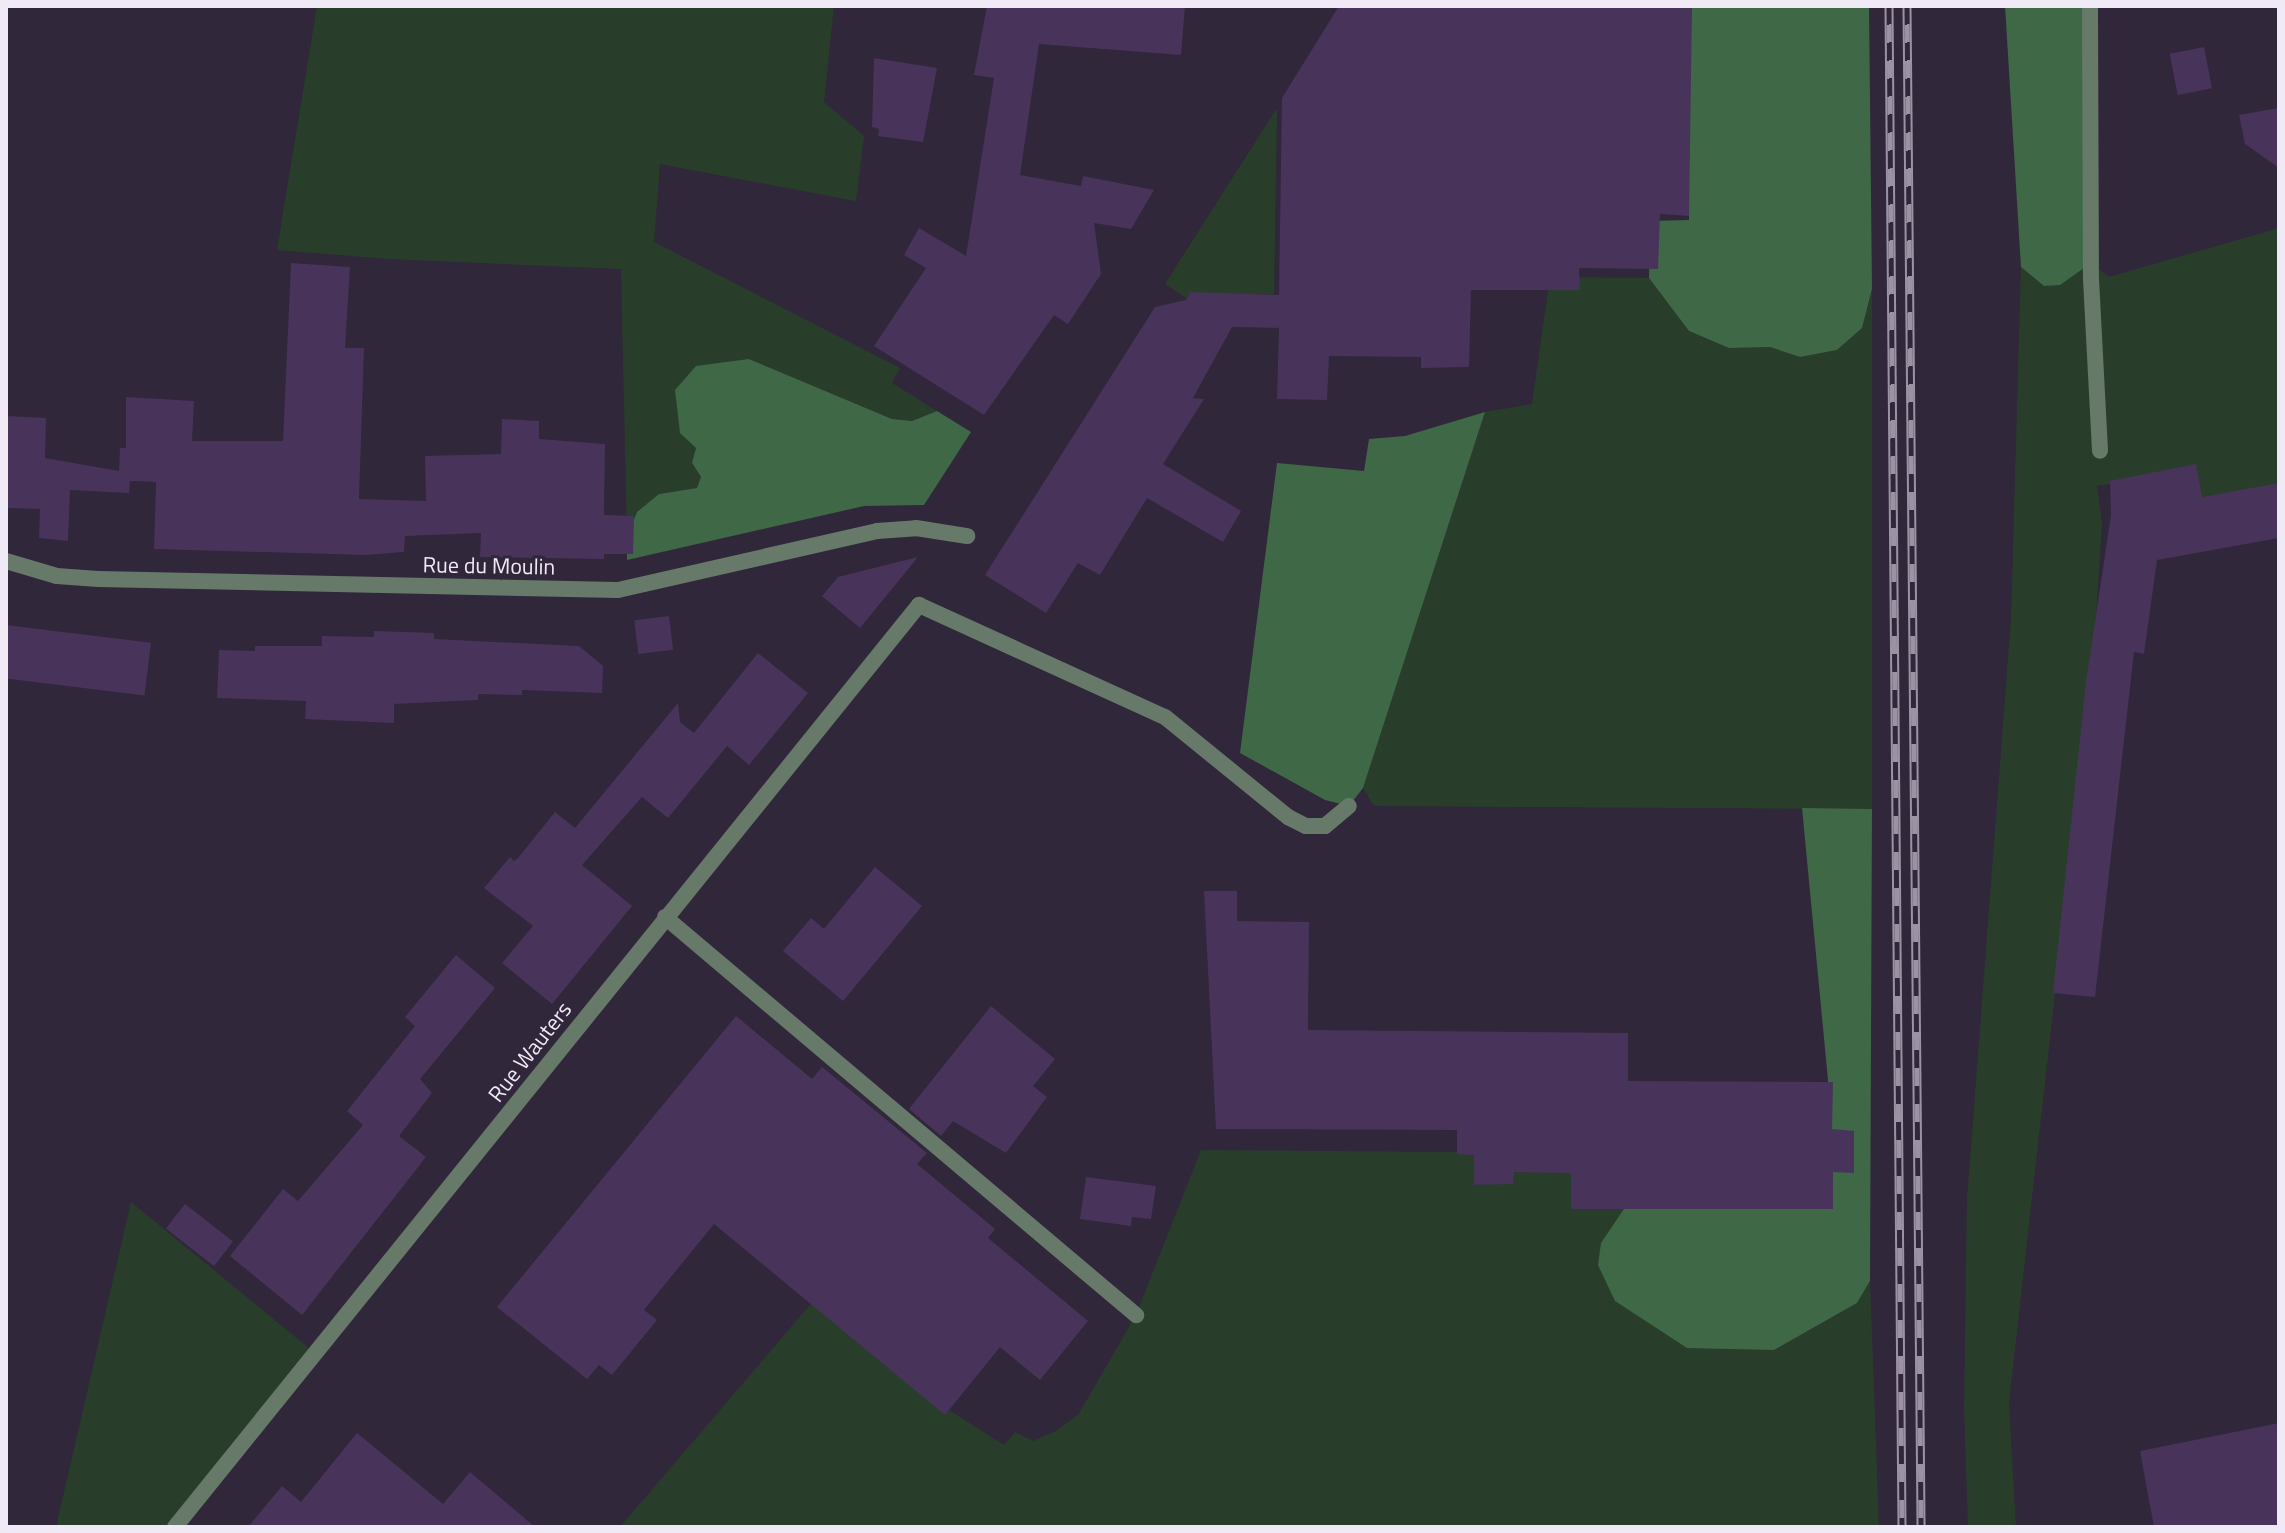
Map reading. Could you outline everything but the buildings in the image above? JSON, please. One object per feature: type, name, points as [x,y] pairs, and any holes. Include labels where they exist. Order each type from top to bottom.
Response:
[{"type":"street","points":[[2090,6],[2091,279],[2100,451]]},
{"type":"street","name":"Rue du Moulin","points":[[6,561],[57,576],[98,579],[618,590],[877,531],[916,528],[967,536]]},
{"type":"street","name":"Rue Wauters","points":[[175,1527],[919,605],[1165,717],[1288,817],[1306,826],[1325,826],[1349,806]]},
{"type":"street","points":[[665,917],[1136,1315]]},
{"type":"green space","points":[[317,6],[834,6],[824,102],[864,136],[856,201],[660,164],[654,242],[900,368],[892,383],[937,411],[912,421],[892,419],[749,359],[696,448],[692,463],[701,478],[697,488],[659,494],[627,537],[621,269],[389,259],[277,250]]},
{"type":"green space","points":[[1687,6],[1869,6],[1872,289],[1862,328],[1837,350],[1800,357],[1770,347],[1729,348],[1689,331],[1649,278],[1650,221],[1689,220]]},
{"type":"green space","points":[[2005,6],[2090,6],[2091,263],[2060,285],[2044,286],[2021,267]]},
{"type":"green space","points":[[1277,108],[1274,294],[1214,296],[1204,310],[1165,284]]},
{"type":"green space","points":[[2279,228],[2279,488],[2174,512],[2168,474],[2097,486],[2102,523],[2094,647],[2009,1402],[2016,1527],[1968,1527],[1964,1408],[1967,1200],[2011,619],[2021,267],[2044,286],[2091,263],[2109,277]]},
{"type":"green space","points":[[1550,277],[1649,278],[1689,331],[1729,348],[1770,347],[1800,357],[1837,350],[1862,328],[1872,289],[1872,809],[1374,806],[1363,788],[1485,412],[1532,404]]},
{"type":"green space","points":[[749,359],[892,419],[912,421],[937,411],[971,432],[924,505],[864,506],[627,560],[627,537],[637,512],[659,494],[697,488],[701,477],[692,463],[696,448],[680,433],[675,390],[696,366]]},
{"type":"green space","points":[[1485,412],[1363,788],[1349,806],[1325,800],[1240,753],[1277,463],[1364,471],[1369,439],[1405,436]]},
{"type":"green space","points":[[1802,808],[1872,809],[1870,1281],[1857,1303],[1774,1350],[1687,1348],[1615,1301],[1598,1265],[1601,1243],[1626,1206],[1829,1204],[1828,1080]]},
{"type":"green space","points":[[1201,1150],[1572,1153],[1774,1350],[1857,1303],[1870,1281],[1879,1527],[620,1527],[815,1299],[952,1412],[1004,1445],[1015,1432],[1033,1441],[1056,1431],[1078,1415],[1136,1315]]},
{"type":"green space","points":[[131,1202],[316,1354],[175,1527],[56,1527]]},
{"type":"railway","points":[[1889,6],[1902,1527]]},
{"type":"railway","points":[[1907,6],[1921,1527]]}]
